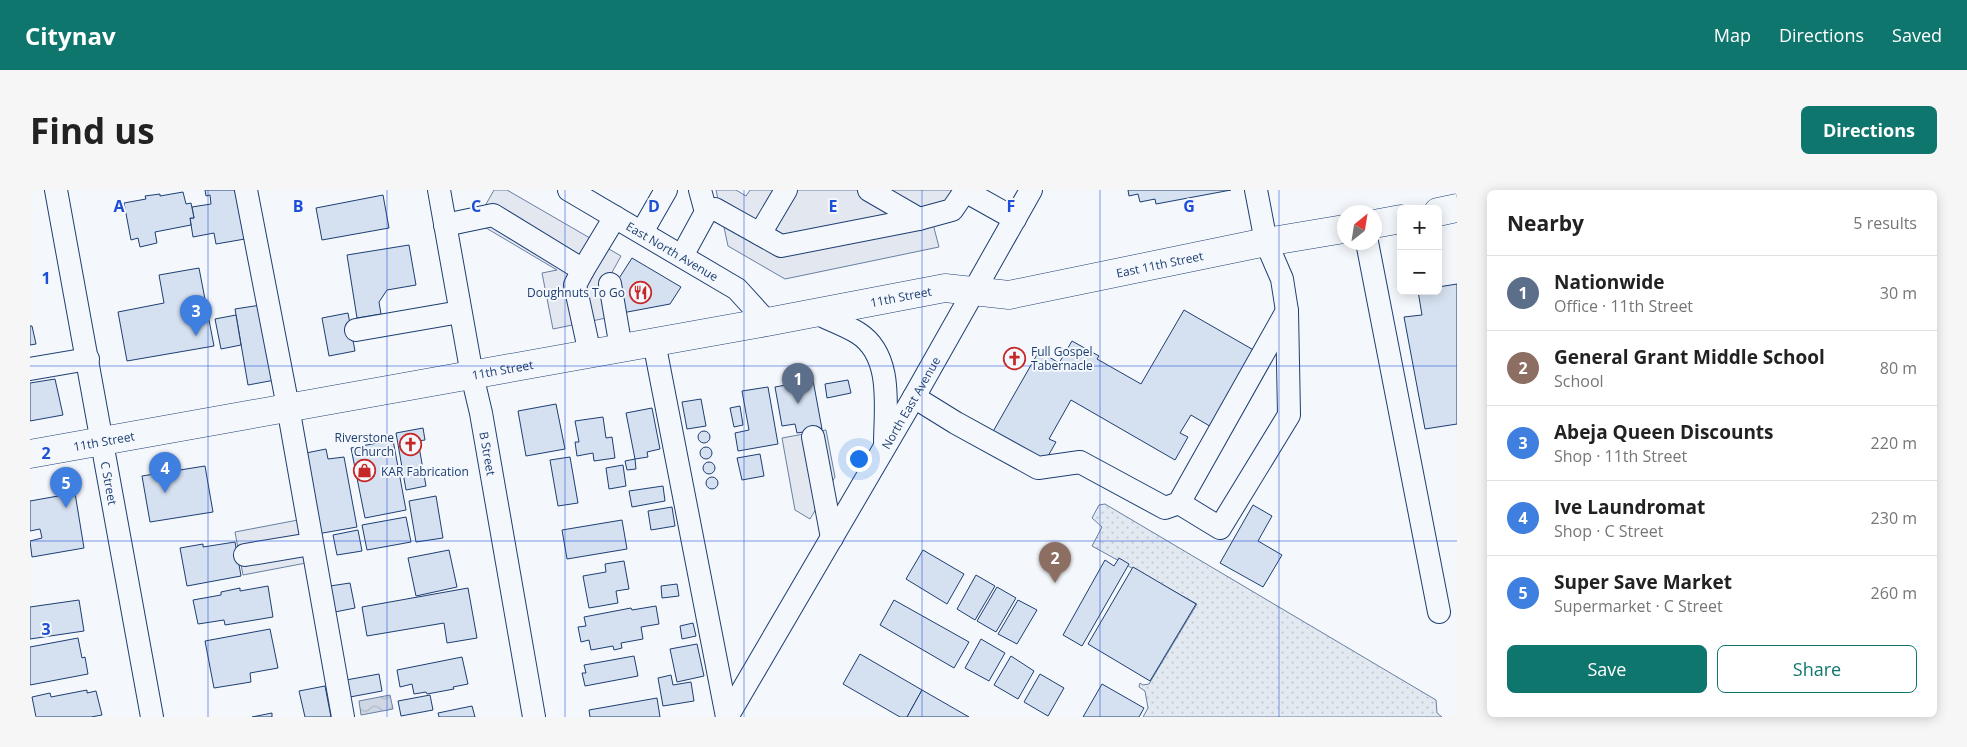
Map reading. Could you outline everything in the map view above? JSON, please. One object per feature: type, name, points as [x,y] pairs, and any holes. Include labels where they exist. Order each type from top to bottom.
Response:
[{"type":"main road","points":[[1442,211],[1457,208]]},
{"type":"main road","points":[[1382,223],[1397,220]]},
{"type":"main road","name":"East 11th Street","points":[[974,291],[1009,295],[1266,242],[1337,230]]},
{"type":"main road","name":"11th Street","points":[[30,454],[768,322],[945,288],[974,291]]},
{"type":"street","name":"C Street","points":[[56,190],[152,717]]},
{"type":"street","points":[[246,190],[288,407],[343,717]]},
{"type":"street","name":"B Street","points":[[439,190],[460,312],[481,413],[534,717]]},
{"type":"street","name":"East North Avenue","points":[[569,190],[737,289],[768,322]]},
{"type":"street","points":[[642,232],[666,190]]},
{"type":"street","points":[[700,190],[706,212]]},
{"type":"street","points":[[760,234],[786,190]]},
{"type":"street","points":[[868,190],[919,219]]},
{"type":"street","points":[[682,256],[706,212],[715,209],[781,246],[919,219],[952,210],[965,190],[1015,219]]},
{"type":"street","name":"North East Avenue","points":[[727,717],[914,397],[1031,190]]},
{"type":"street","points":[[1179,503],[1220,528],[1289,415],[1287,310],[1282,279],[1266,242],[1256,190]]},
{"type":"street","points":[[445,224],[493,215],[583,270]]},
{"type":"street","points":[[590,354],[575,285],[616,217]]},
{"type":"street","points":[[1369,250],[1439,612]]},
{"type":"street","points":[[610,284],[621,348]]},
{"type":"street","points":[[914,397],[956,423],[1038,468],[1080,462],[1164,508],[1179,503],[1287,310]]},
{"type":"street","points":[[356,330],[460,312]]},
{"type":"street","points":[[816,313],[859,334],[874,350],[884,374],[885,446]]},
{"type":"street","points":[[654,342],[727,717]]},
{"type":"street","points":[[30,369],[88,359]]},
{"type":"street","points":[[813,437],[832,538]]},
{"type":"street","points":[[245,555],[311,544]]},
{"type":"shaded area","points":[[494,190],[507,190],[621,256],[605,285],[611,317],[553,329],[542,273],[557,270],[476,222]]},
{"type":"shaded area","points":[[716,190],[736,190],[746,196],[750,190],[977,190],[961,217],[933,224],[939,247],[785,279],[728,246]]},
{"type":"shaded area","points":[[826,430],[835,477],[810,519],[795,510],[782,438]]},
{"type":"shaded area","points":[[1105,504],[1436,700],[1437,713],[1442,717],[1143,717],[1148,708],[1145,691],[1139,687],[1140,683],[1143,685],[1149,684],[1197,604],[1092,546],[1102,527],[1092,518],[1099,505]]},
{"type":"shaded area","points":[[298,520],[306,563],[243,575],[235,532]]},
{"type":"water","points":[[390,695],[393,709],[361,715],[359,701]]},
{"type":"building","points":[[205,190],[237,190],[245,239],[216,244],[214,233],[193,237],[190,218],[194,218],[192,207],[211,204],[210,195],[206,196]]},
{"type":"building","points":[[1128,190],[1231,190],[1156,204],[1155,199],[1140,202],[1138,194],[1129,196]]},
{"type":"building","points":[[183,192],[186,204],[191,203],[194,218],[190,218],[191,225],[155,232],[157,243],[140,247],[138,238],[131,240],[124,203],[146,199],[145,196],[160,194],[160,196]]},
{"type":"building","points":[[383,195],[389,228],[322,240],[316,208]]},
{"type":"building","points":[[409,245],[416,285],[387,290],[379,302],[381,314],[357,318],[347,255]]},
{"type":"building","points":[[632,258],[681,287],[670,304],[622,313],[616,283]]},
{"type":"building","points":[[199,268],[214,346],[127,361],[118,312],[164,303],[159,275]]},
{"type":"building","points":[[1457,284],[1457,424],[1425,429],[1404,317],[1422,315],[1419,295],[1442,295],[1442,286]]},
{"type":"building","points":[[261,305],[275,380],[248,385],[235,309]]},
{"type":"building","points":[[1184,310],[1257,352],[1213,428],[1191,415],[1180,433],[1188,437],[1175,460],[1071,400],[1049,439],[1056,442],[1043,465],[991,435],[1039,351],[1059,363],[1072,341],[1099,356],[1097,359],[1141,384]]},
{"type":"building","points":[[348,313],[355,351],[329,356],[322,318]]},
{"type":"building","points":[[236,315],[241,345],[221,349],[215,319]]},
{"type":"building","points":[[30,326],[32,326],[36,344],[30,345]]},
{"type":"building","points":[[55,379],[63,415],[30,421],[30,383]]},
{"type":"building","points":[[813,380],[822,429],[797,433],[795,424],[782,426],[775,387]]},
{"type":"building","points":[[848,380],[851,393],[827,398],[825,384]]},
{"type":"building","points":[[768,387],[778,444],[738,451],[735,433],[749,430],[742,391]]},
{"type":"building","points":[[701,399],[706,426],[687,429],[682,402]]},
{"type":"building","points":[[556,404],[565,449],[526,456],[518,411]]},
{"type":"building","points":[[740,406],[743,425],[734,427],[730,408]]},
{"type":"building","points":[[652,408],[660,449],[647,452],[648,457],[635,459],[626,413]]},
{"type":"building","points":[[603,417],[606,438],[612,437],[615,458],[594,461],[593,453],[577,456],[575,442],[579,442],[575,421]]},
{"type":"building","points":[[423,428],[425,440],[418,441],[426,486],[406,490],[396,433]]},
{"type":"building","points":[[704,431],[710,437],[704,443],[698,437]]},
{"type":"building","points":[[393,440],[406,510],[365,518],[351,448]]},
{"type":"building","points":[[706,447],[712,453],[706,459],[700,453]]},
{"type":"building","points":[[326,449],[328,459],[344,457],[357,527],[317,534],[301,454]]},
{"type":"building","points":[[760,454],[764,476],[742,480],[737,458]]},
{"type":"building","points":[[570,457],[578,503],[558,506],[550,460]]},
{"type":"building","points":[[635,459],[636,469],[627,470],[625,461]]},
{"type":"building","points":[[709,462],[715,468],[709,474],[703,468]]},
{"type":"building","points":[[623,465],[626,486],[609,489],[606,468]]},
{"type":"building","points":[[205,466],[213,512],[150,522],[142,476]]},
{"type":"building","points":[[712,477],[718,483],[712,489],[706,483]]},
{"type":"building","points":[[663,486],[665,501],[632,507],[629,491]]},
{"type":"building","points":[[75,493],[84,548],[32,557],[30,541],[42,538],[40,529],[30,531],[30,501]]},
{"type":"building","points":[[436,496],[443,538],[416,542],[409,501]]},
{"type":"building","points":[[1253,505],[1272,516],[1258,541],[1282,555],[1263,587],[1220,563]]},
{"type":"building","points":[[672,507],[675,526],[651,530],[648,511]]},
{"type":"building","points":[[406,517],[411,542],[367,550],[362,525]]},
{"type":"building","points":[[622,520],[627,549],[567,559],[562,530]]},
{"type":"building","points":[[358,530],[362,551],[337,555],[333,535]]},
{"type":"building","points":[[235,542],[241,576],[187,586],[180,548],[203,544],[203,547]]},
{"type":"building","points":[[449,550],[457,587],[416,596],[408,558]]},
{"type":"building","points":[[923,550],[964,574],[947,604],[906,579]]},
{"type":"building","points":[[1119,558],[1129,564],[1082,646],[1063,635],[1105,560],[1114,566]]},
{"type":"building","points":[[624,561],[629,589],[616,591],[618,603],[589,608],[583,576],[606,572],[605,564]]},
{"type":"building","points":[[1133,567],[1196,604],[1150,681],[1088,644]]},
{"type":"building","points":[[976,575],[995,586],[975,620],[957,609]]},
{"type":"building","points":[[350,583],[355,608],[335,612],[330,586]]},
{"type":"building","points":[[677,584],[679,596],[662,598],[661,586]]},
{"type":"building","points":[[268,586],[273,617],[225,625],[224,620],[198,624],[193,600],[221,595],[221,592],[240,588],[240,591]]},
{"type":"building","points":[[997,587],[1016,598],[996,632],[977,621]]},
{"type":"building","points":[[468,588],[477,638],[447,643],[444,623],[367,636],[362,607]]},
{"type":"building","points":[[79,600],[84,631],[30,639],[30,607]]},
{"type":"building","points":[[894,600],[969,642],[954,668],[880,625]]},
{"type":"building","points":[[1018,600],[1037,610],[1017,644],[998,634]]},
{"type":"building","points":[[656,606],[659,624],[641,627],[643,639],[621,643],[622,648],[614,650],[613,646],[591,650],[589,640],[581,642],[578,627],[586,626],[584,617],[631,608],[632,610]]},
{"type":"building","points":[[693,623],[696,636],[682,639],[680,626]]},
{"type":"building","points":[[270,629],[278,668],[250,673],[251,682],[214,688],[205,641]]},
{"type":"building","points":[[78,638],[82,658],[85,657],[88,674],[30,685],[30,647]]},
{"type":"building","points":[[981,639],[1005,653],[989,681],[965,668]]},
{"type":"building","points":[[697,644],[704,676],[677,682],[670,649]]},
{"type":"building","points":[[860,654],[922,690],[907,717],[900,717],[843,684]]},
{"type":"building","points":[[634,656],[638,676],[585,686],[582,673],[586,673],[584,665]]},
{"type":"building","points":[[1011,656],[1034,671],[1018,699],[994,685]]},
{"type":"building","points":[[462,657],[468,684],[453,687],[454,689],[427,694],[426,692],[414,694],[412,684],[400,687],[397,670]]},
{"type":"building","points":[[379,674],[382,691],[350,697],[346,680]]},
{"type":"building","points":[[1040,674],[1064,688],[1048,716],[1024,702]]},
{"type":"building","points":[[671,675],[673,685],[691,682],[694,701],[663,706],[658,678]]},
{"type":"building","points":[[1102,684],[1144,708],[1139,717],[1083,717]]},
{"type":"building","points":[[325,686],[331,717],[305,717],[299,691]]},
{"type":"building","points":[[87,690],[87,693],[96,691],[102,715],[91,717],[36,717],[32,697],[50,693],[51,697]]},
{"type":"building","points":[[922,690],[969,717],[907,717]]},
{"type":"building","points":[[430,695],[433,710],[401,716],[398,701]]},
{"type":"building","points":[[657,698],[660,717],[590,717],[589,710]]},
{"type":"building","points":[[472,706],[475,717],[439,717],[438,713]]},
{"type":"building","points":[[272,713],[272,717],[252,717]]},
{"type":"place","name":"Doughnuts To Go","points":[[641,292]]},
{"type":"place","name":"Abeja Queen Discounts","points":[[196,336]]},
{"type":"place","name":"Full Gospel Tabernacle","points":[[1015,358]]},
{"type":"place","name":"Nationwide","points":[[798,404]]},
{"type":"place","name":"Riverstone Church","points":[[410,444]]},
{"type":"place","name":"KAR Fabrication","points":[[365,471]]},
{"type":"place","name":"Ive Laundromat","points":[[165,493]]},
{"type":"place","name":"Super Save Market","points":[[66,508]]},
{"type":"place","name":"General Grant Middle School","points":[[1055,583]]}]
